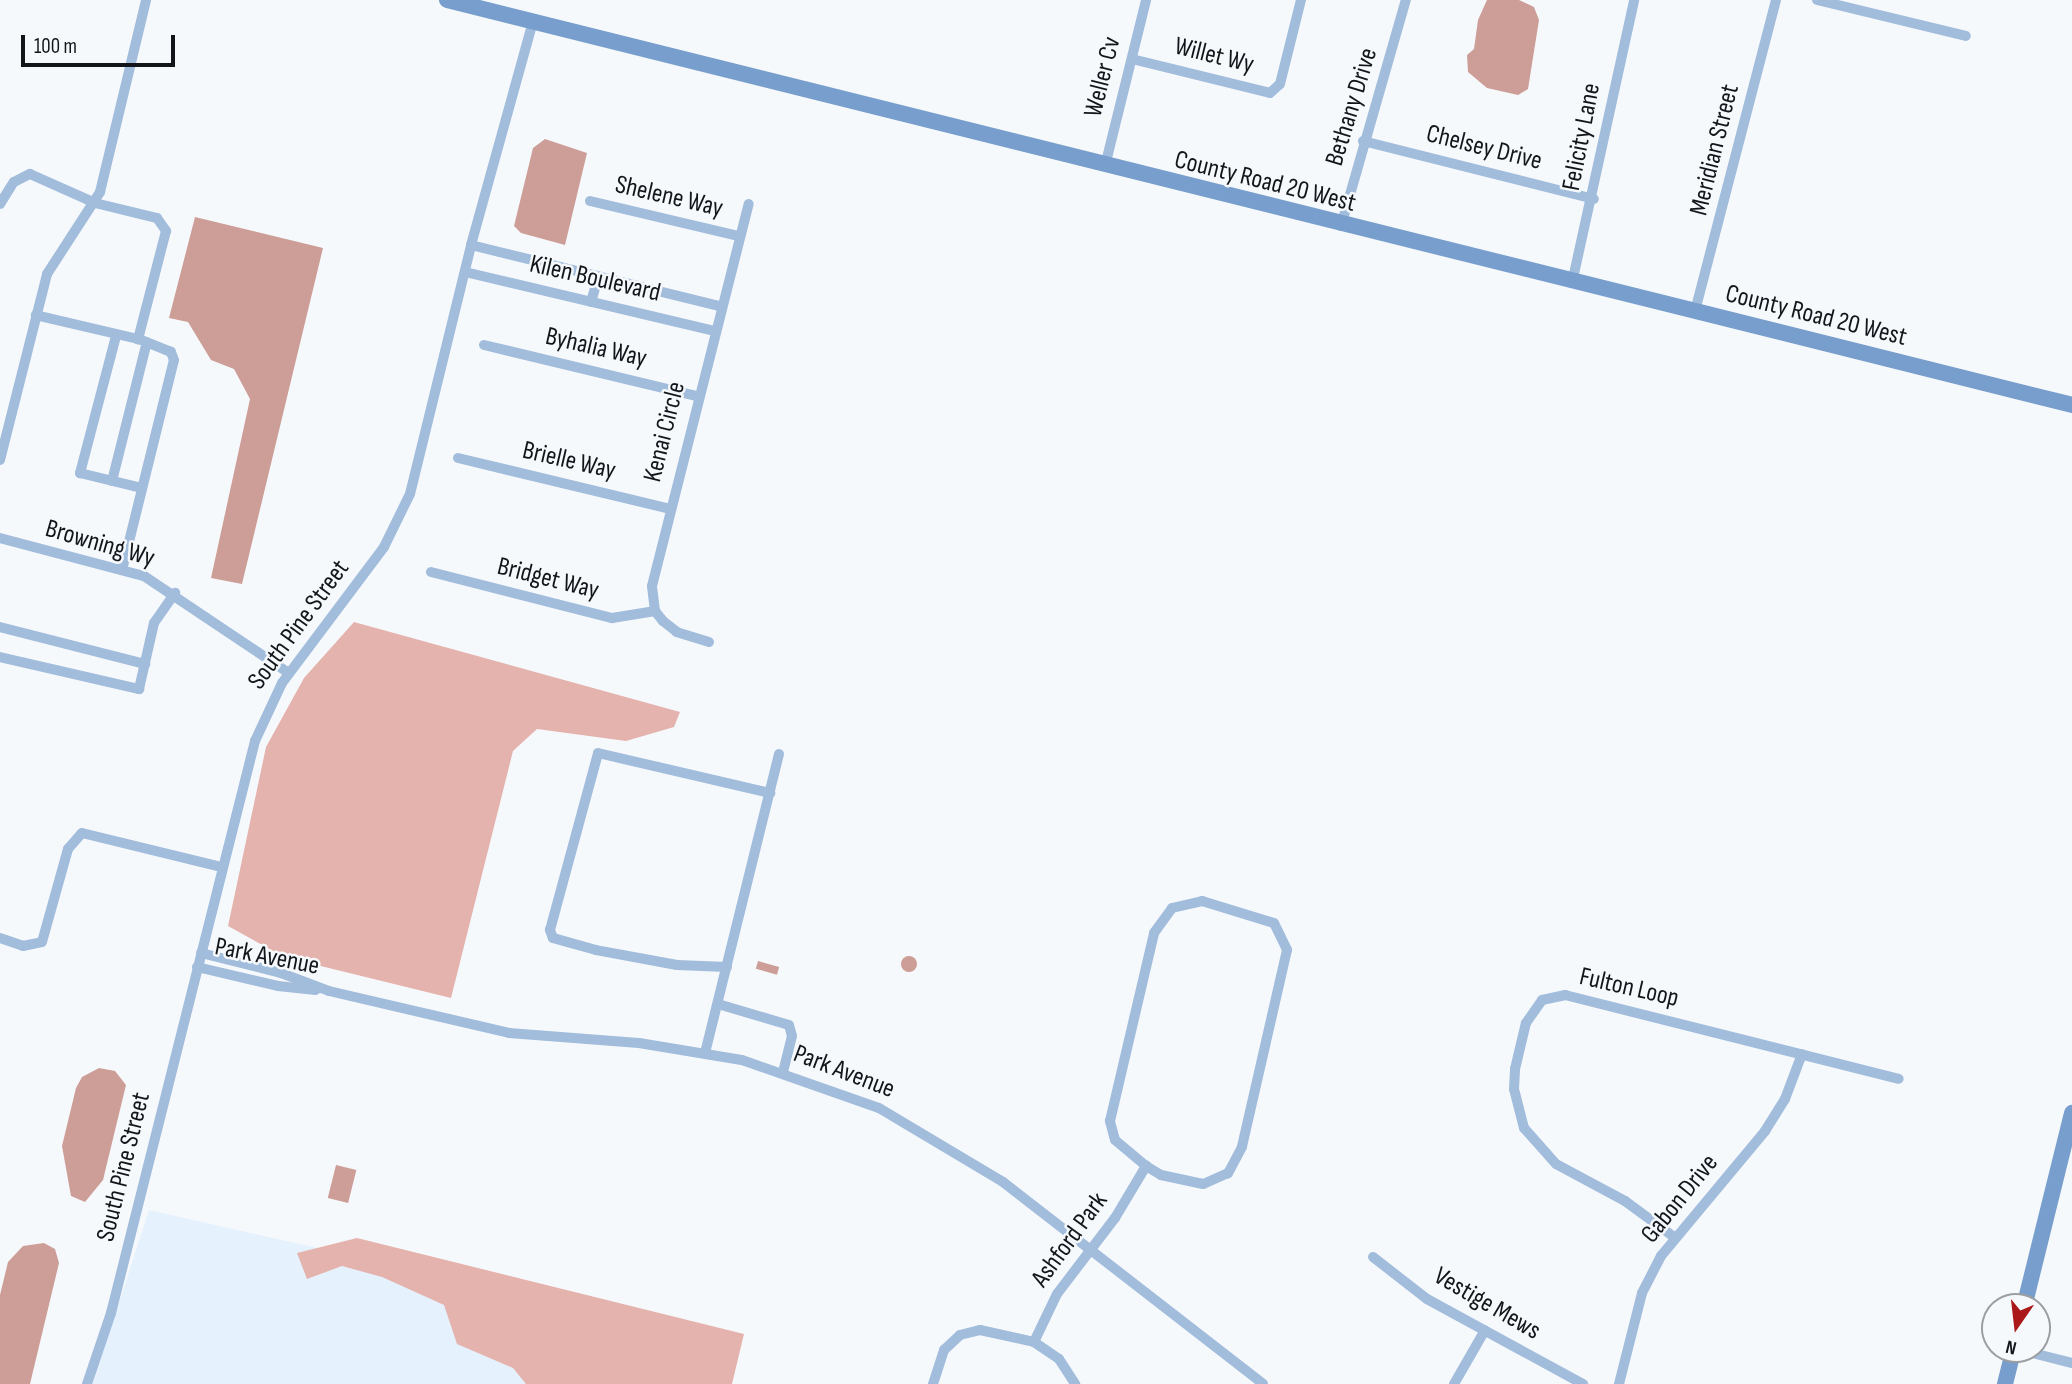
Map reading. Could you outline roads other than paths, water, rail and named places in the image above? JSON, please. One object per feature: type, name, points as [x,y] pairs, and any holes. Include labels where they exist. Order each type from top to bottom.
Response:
[{"type":"street","points":[[0,460],[36,315],[55,258],[95,203],[146,0]]},
{"type":"street","name":"County Road 20 West","points":[[447,0],[1341,226],[2072,405]]},
{"type":"street","name":"Weller Cv","points":[[1105,166],[1146,0]]},
{"type":"street","name":"Willet Wy","points":[[1132,59],[1270,93],[1280,84],[1301,0]]},
{"type":"street","name":"Bethany Drive","points":[[1341,226],[1363,141],[1390,66],[1406,0]]},
{"type":"street","name":"Felicity Lane","points":[[1572,282],[1594,199],[1634,0]]},
{"type":"street","name":"Meridian Street","points":[[1695,312],[1776,0]]},
{"type":"street","points":[[1817,0],[1966,36]]},
{"type":"street","name":"South Pine Street","points":[[87,1384],[111,1314],[254,741],[289,673],[384,547],[410,494],[471,245],[533,22]]},
{"type":"street","name":"Chelsey Drive","points":[[1363,141],[1594,199]]},
{"type":"street","points":[[0,204],[14,182],[30,174],[95,203],[157,219],[166,231],[112,481]]},
{"type":"street","name":"Shelene Way","points":[[590,201],[737,236]]},
{"type":"street","name":"Kenai Circle","points":[[655,611],[652,586],[737,236],[749,204]]},
{"type":"street","name":"Kilen Boulevard","points":[[471,245],[720,306]]},
{"type":"street","name":"Kilen Boulevard","points":[[465,272],[714,331]]},
{"type":"street","points":[[591,302],[598,277]]},
{"type":"street","points":[[36,315],[143,341],[171,352],[174,360],[122,570]]},
{"type":"street","points":[[116,336],[80,473],[142,488]]},
{"type":"street","name":"Byhalia Way","points":[[484,345],[697,396]]},
{"type":"street","name":"Brielle Way","points":[[458,458],[670,509]]},
{"type":"street","name":"Browning Wy","points":[[0,538],[144,576],[174,593],[289,673]]},
{"type":"street","name":"Bridget Way","points":[[431,572],[612,618],[655,611]]},
{"type":"street","points":[[0,656],[139,689],[154,623],[174,593]]},
{"type":"street","points":[[655,611],[677,632],[709,642]]},
{"type":"street","points":[[0,627],[145,664]]},
{"type":"street","points":[[727,967],[677,965],[596,950],[553,938],[550,930],[598,753],[769,793]]},
{"type":"street","points":[[705,1053],[779,754]]},
{"type":"street","points":[[0,938],[23,946],[42,942],[68,849],[82,833],[222,867]]},
{"type":"street","points":[[1202,901],[1256,914],[1285,932],[1286,966],[1242,1147],[1235,1164],[1219,1184],[1188,1183],[1146,1166],[1115,1140],[1111,1108],[1154,933],[1170,903],[1202,901]]},
{"type":"street","name":"Park Avenue","points":[[201,953],[281,973],[329,991],[509,1033],[705,1053],[783,1072],[879,1108],[927,1134],[1003,1182],[1263,1384]]},
{"type":"street","name":"Park Avenue","points":[[197,967],[278,986],[329,991]]},
{"type":"street","name":"Fulton Loop","points":[[1674,1237],[1625,1201],[1556,1164],[1524,1128],[1514,1089],[1515,1069],[1532,1009],[1542,1000],[1565,995],[1899,1079]]},
{"type":"street","points":[[718,1004],[789,1025],[792,1036],[783,1072]]},
{"type":"street","name":"Gabon Drive","points":[[1619,1384],[1642,1293],[1674,1237],[1765,1131],[1785,1099],[1802,1054]]},
{"type":"street","points":[[2027,1293],[2072,1113]]},
{"type":"street","name":"Ashford Park","points":[[1034,1342],[1057,1294],[1146,1166]]},
{"type":"street","name":"Vestige Mews","points":[[1373,1256],[1427,1299],[1583,1384]]},
{"type":"street","points":[[1454,1384],[1485,1330]]},
{"type":"street","points":[[933,1384],[944,1350],[969,1331],[996,1331],[1034,1342],[1059,1359],[1075,1384]]},
{"type":"street","points":[[2051,1358],[2072,1363]]},
{"type":"street","points":[[2005,1384],[2012,1363]]}]
